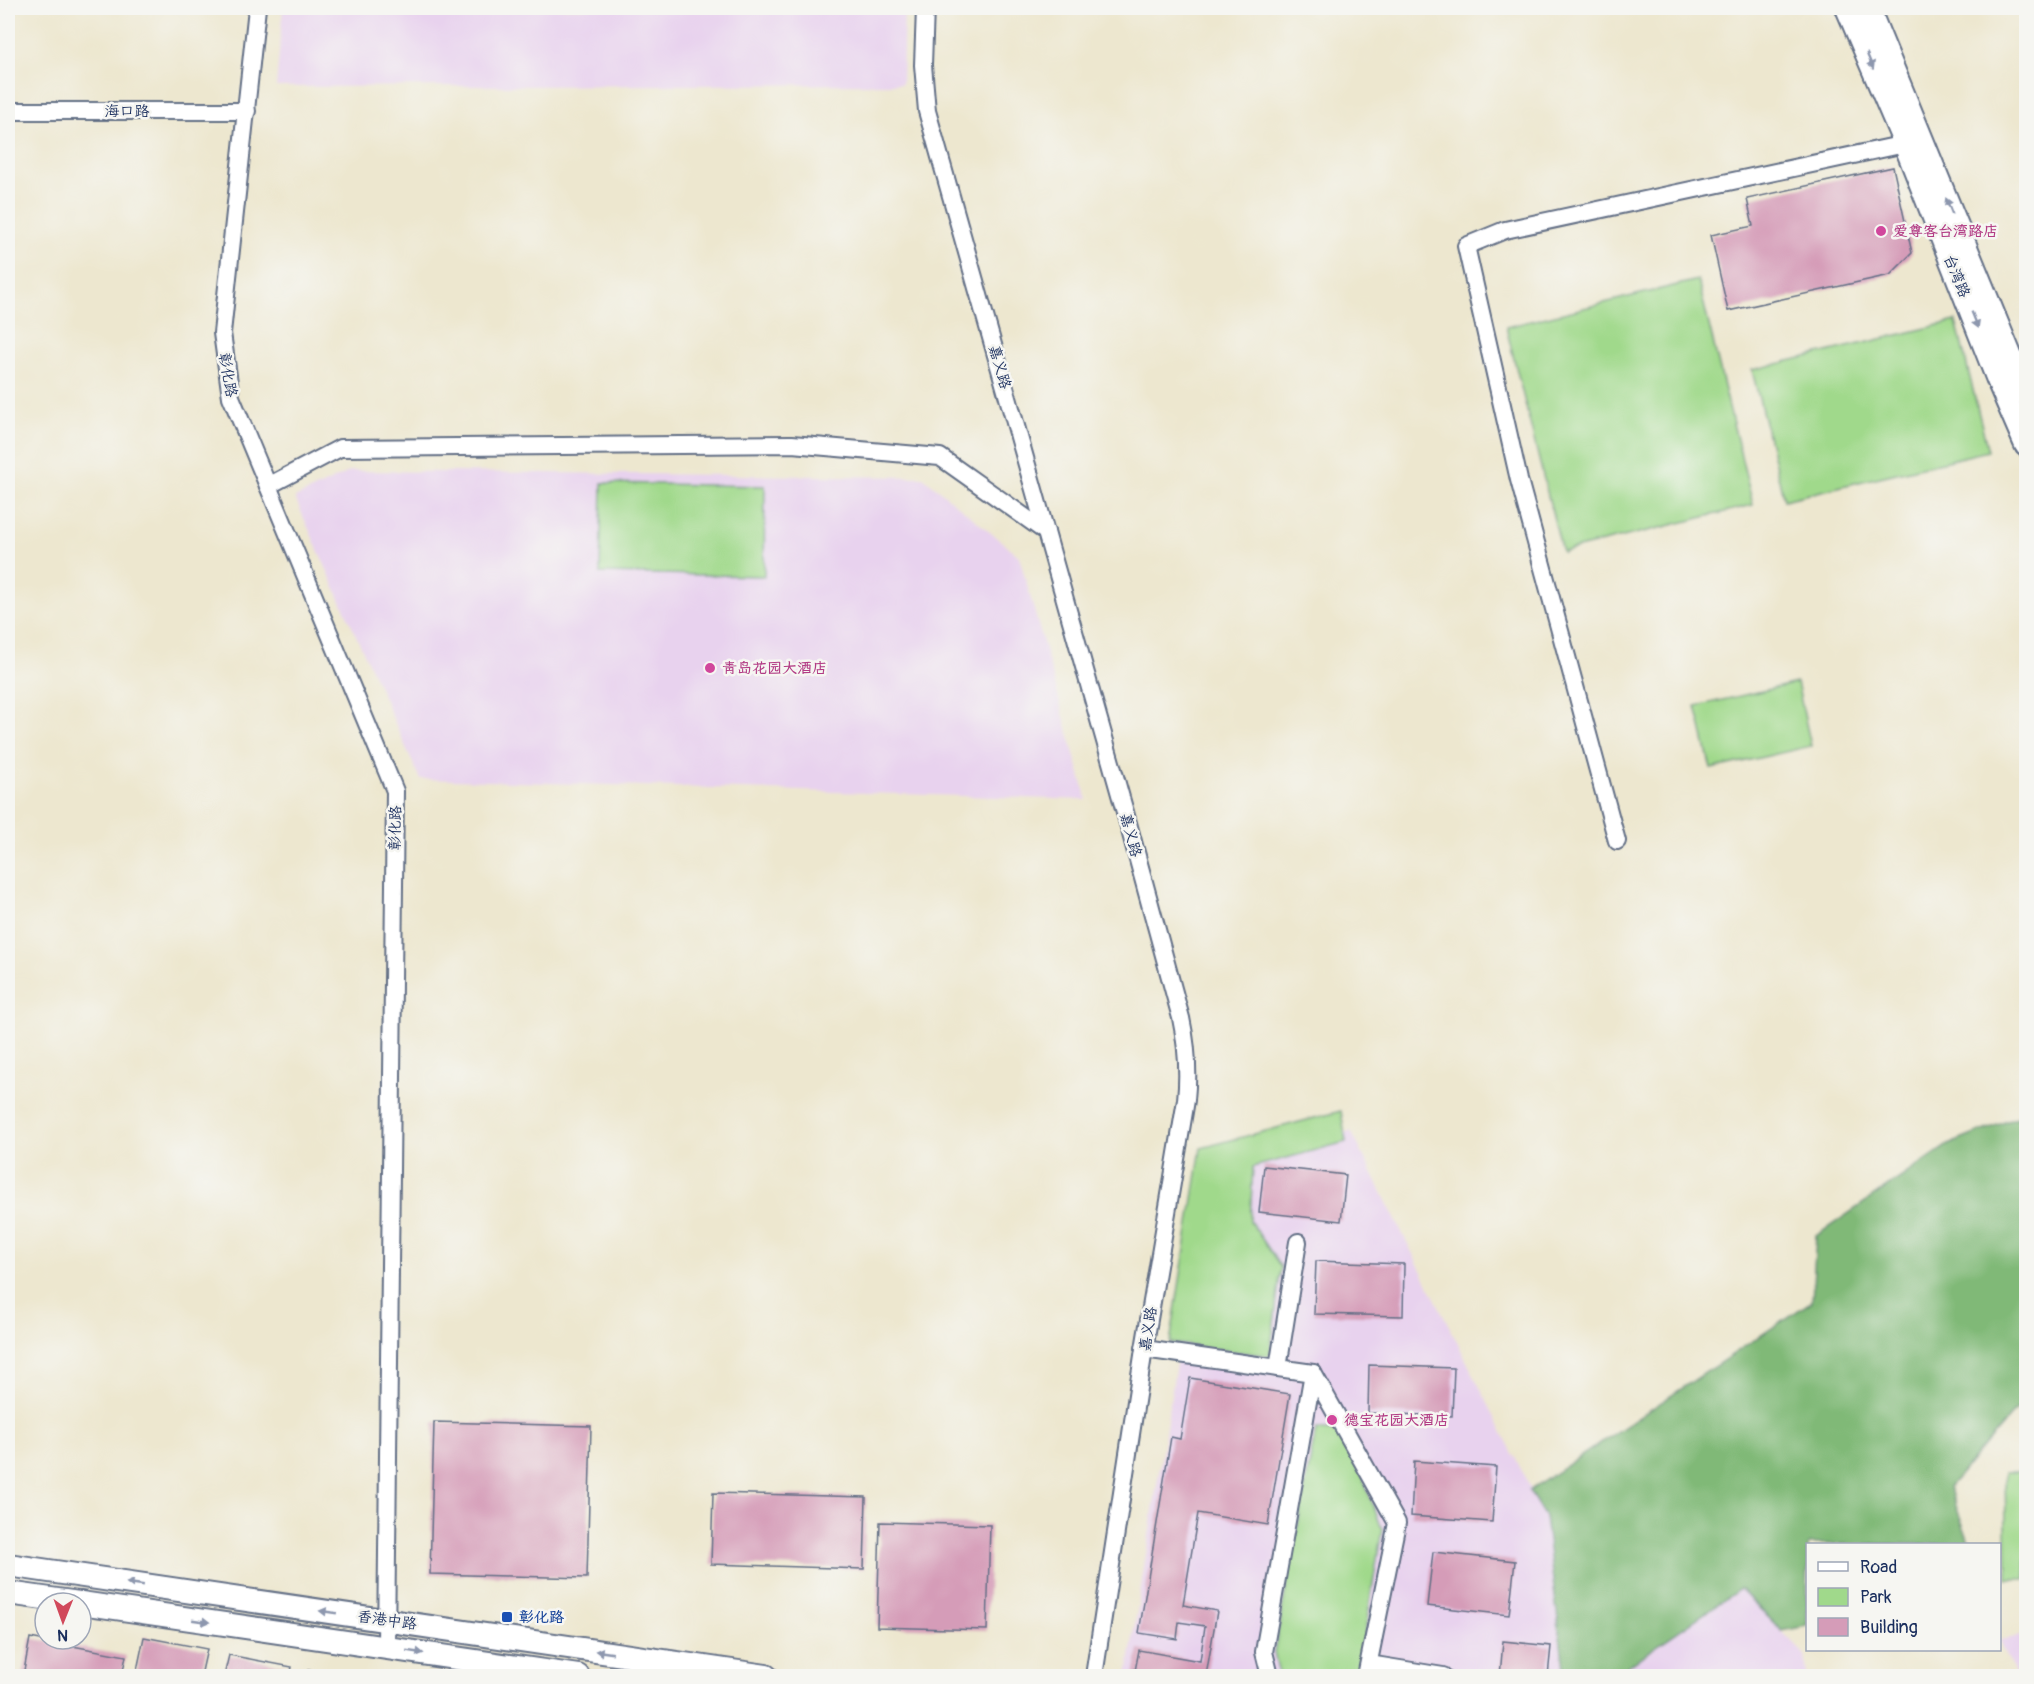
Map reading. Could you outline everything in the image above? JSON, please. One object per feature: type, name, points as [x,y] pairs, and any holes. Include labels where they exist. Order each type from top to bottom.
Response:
[{"type":"main road","name":"台湾路","points":[[1847,8],[1913,141],[2018,382],[2026,445]]},
{"type":"main road","name":"台湾路","points":[[1868,8],[1913,141]]},
{"type":"main road","name":"香港中路","points":[[8,1565],[386,1620],[645,1668],[766,1677]]},
{"type":"main road","name":"香港中路","points":[[8,1593],[33,1596]]},
{"type":"main road","name":"香港中路","points":[[93,1605],[578,1677]]},
{"type":"street","name":"彰化路","points":[[257,8],[222,333],[231,397],[395,791],[386,1647]]},
{"type":"street","name":"嘉义路","points":[[925,8],[924,65],[927,111],[1125,812],[1187,1046],[1186,1100],[1144,1349],[1094,1677]]},
{"type":"street","name":"海口路","points":[[8,111],[247,111]]},
{"type":"street","points":[[1617,841],[1519,480],[1466,246],[1505,230],[1913,141]]},
{"type":"street","points":[[268,486],[340,448],[792,444],[940,457],[1046,532]]},
{"type":"street","points":[[1278,1368],[1298,1242]]},
{"type":"street","points":[[1144,1349],[1313,1373]]},
{"type":"street","points":[[1313,1373],[1397,1523],[1367,1670],[1443,1677]]},
{"type":"street","points":[[1270,1677],[1264,1652],[1313,1373]]},
{"type":"shaded area","points":[[283,8],[904,8],[902,84],[276,87]]},
{"type":"shaded area","points":[[351,471],[923,477],[1019,556],[1087,800],[420,779],[295,498]]},
{"type":"shaded area","points":[[1351,1131],[1545,1517],[1565,1676],[1127,1676],[1178,1351],[1211,1160]]},
{"type":"shaded area","points":[[1740,1588],[1805,1655],[1807,1676],[1613,1676]]},
{"type":"shaded area","points":[[2026,1635],[2026,1676],[2015,1676],[2001,1640]]},
{"type":"green space","points":[[1698,280],[1753,505],[1562,552],[1506,327]]},
{"type":"green space","points":[[1956,321],[1988,451],[1784,500],[1752,370]]},
{"type":"green space","points":[[602,483],[765,486],[764,576],[600,573]]},
{"type":"green space","points":[[1797,683],[1811,746],[1711,769],[1696,706]]},
{"type":"green space","points":[[1341,1111],[1346,1142],[1253,1167],[1250,1221],[1281,1267],[1270,1356],[1170,1343],[1201,1148]]},
{"type":"green space","points":[[2017,1117],[2026,1121],[2026,1398],[1949,1487],[1970,1543],[1806,1543],[1806,1626],[1782,1631],[1740,1589],[1613,1676],[1565,1676],[1545,1517],[1529,1491],[1812,1301],[1816,1236],[1948,1145]]},
{"type":"green space","points":[[1316,1429],[1346,1432],[1382,1529],[1358,1676],[1282,1676],[1279,1674],[1274,1652]]},
{"type":"green space","points":[[2005,1472],[2026,1472],[2026,1579],[2007,1579]]},
{"type":"building","points":[[1893,167],[1912,253],[1890,275],[1728,311],[1711,235],[1753,226],[1747,199]]},
{"type":"building","points":[[1264,1166],[1346,1175],[1341,1221],[1259,1212]]},
{"type":"building","points":[[1316,1261],[1404,1264],[1403,1316],[1314,1314]]},
{"type":"building","points":[[1369,1365],[1454,1368],[1452,1416],[1368,1413]]},
{"type":"building","points":[[1190,1378],[1290,1394],[1268,1525],[1198,1513],[1183,1605],[1217,1611],[1206,1676],[1134,1676],[1139,1650],[1200,1661],[1205,1626],[1179,1622],[1177,1639],[1139,1633],[1171,1437],[1180,1439]]},
{"type":"building","points":[[434,1422],[591,1426],[587,1578],[430,1574]]},
{"type":"building","points":[[1414,1461],[1496,1467],[1492,1522],[1411,1516]]},
{"type":"building","points":[[713,1493],[866,1497],[864,1569],[711,1564]]},
{"type":"building","points":[[880,1522],[990,1525],[987,1630],[877,1627]]},
{"type":"building","points":[[1433,1552],[1515,1561],[1509,1615],[1427,1606]]},
{"type":"building","points":[[144,1637],[207,1649],[201,1676],[136,1675]]},
{"type":"building","points":[[30,1638],[33,1639],[33,1651],[93,1650],[126,1656],[122,1676],[23,1676]]},
{"type":"building","points":[[1503,1641],[1551,1646],[1548,1676],[1500,1676]]},
{"type":"building","points":[[229,1655],[292,1667],[290,1676],[224,1676]]},
{"type":"building","points":[[308,1670],[335,1675],[307,1676]]},
{"type":"place","name":"爱尊客台湾路店","points":[[1881,231]]},
{"type":"place","name":"青岛花园大酒店","points":[[710,668]]},
{"type":"place","name":"德宝花园大酒店","points":[[1332,1420]]},
{"type":"place","name":"彰化路","points":[[507,1617]]}]
